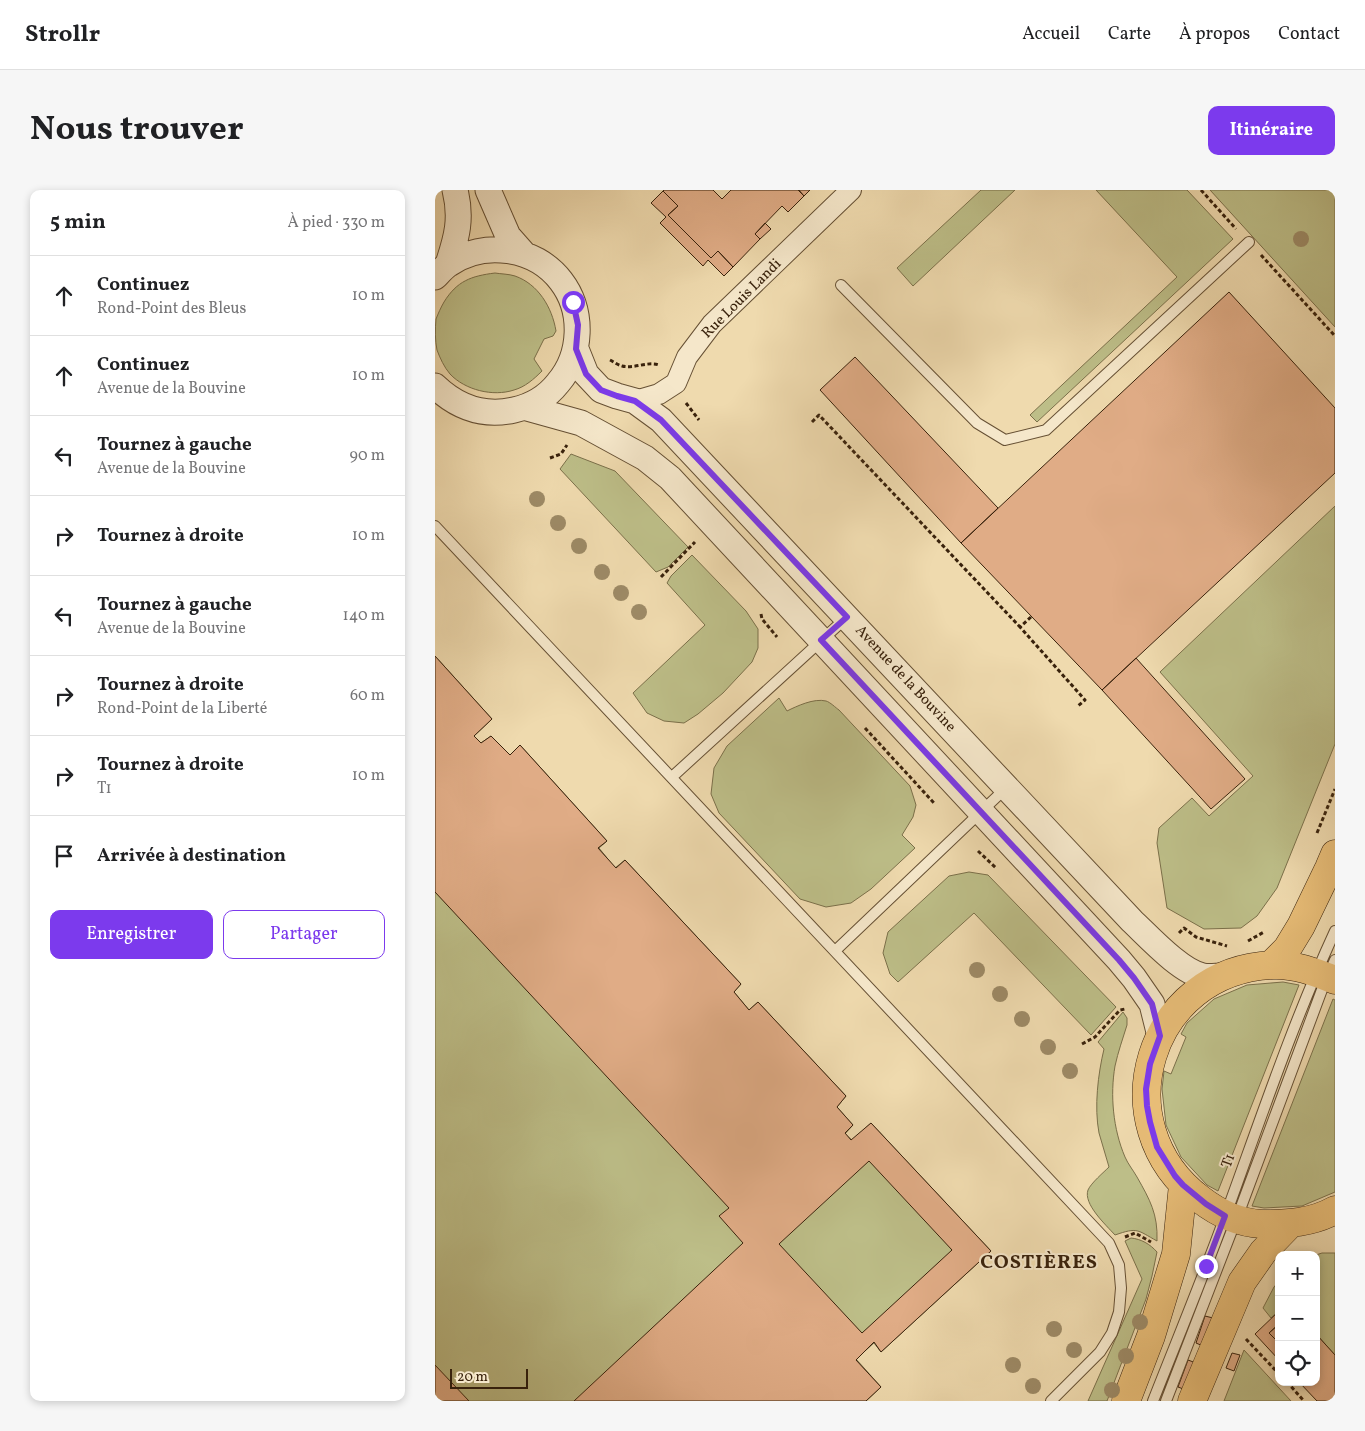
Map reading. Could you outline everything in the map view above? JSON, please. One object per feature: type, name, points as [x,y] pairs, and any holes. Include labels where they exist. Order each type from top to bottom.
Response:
[{"type":"main road","points":[[1271,965],[1287,950],[1301,926],[1329,868],[1326,844]]},
{"type":"main road","points":[[1328,972],[1271,965],[1243,969],[1223,976],[1202,988],[1174,1014],[1160,1036],[1149,1070],[1146,1089],[1147,1106],[1153,1137],[1157,1147],[1175,1176],[1206,1204],[1231,1218],[1253,1224],[1291,1223],[1317,1218],[1335,1210]]},
{"type":"main road","points":[[1126,1401],[1151,1336],[1177,1254],[1183,1185]]},
{"type":"main road","points":[[1193,1401],[1242,1282],[1263,1252],[1291,1223]]},
{"type":"street","points":[[442,271],[454,246],[459,222],[455,190]]},
{"type":"street","points":[[487,190],[508,236],[523,254]]},
{"type":"street","name":"Rue Louis Landi","points":[[635,401],[659,394],[676,383],[687,357],[712,324],[851,190]]},
{"type":"street","points":[[435,386],[455,402],[478,411],[503,413],[527,408],[549,394],[567,374],[576,349],[578,325],[573,302],[561,281],[544,265],[523,254],[504,249],[484,250],[466,255],[442,271]]},
{"type":"street","name":"Avenue de la Bouvine","points":[[576,349],[586,374],[601,390],[635,401],[661,420],[1132,921],[1186,969],[1202,976],[1223,976]]},
{"type":"street","points":[[527,408],[581,423],[645,458],[670,478],[1119,960],[1152,1004],[1160,1036]]},
{"type":"lane","points":[[841,285],[977,423],[1005,440],[1046,430],[1249,242]]},
{"type":"lane","points":[[435,526],[1109,1243],[1119,1265],[1121,1288],[1119,1312],[1111,1333],[1100,1352],[1051,1401]]},
{"type":"lane","points":[[672,777],[847,617]]},
{"type":"lane","points":[[835,951],[1007,788]]},
{"type":"lane","name":"T1","points":[[1153,1401],[1231,1218],[1328,972],[1335,932]]},
{"type":"lane","name":"T1","points":[[1166,1401],[1231,1218]]},
{"type":"path","points":[[1201,190],[1335,336]]},
{"type":"path","points":[[812,422],[819,415],[1020,627],[1085,700],[1079,706]]},
{"type":"path","points":[[550,458],[561,454]]},
{"type":"path","points":[[661,577],[696,542]]},
{"type":"path","points":[[1020,627],[1031,617]]},
{"type":"path","points":[[862,725],[934,803]]},
{"type":"path","points":[[1326,844],[1335,789]]},
{"type":"path","points":[[978,852],[999,871]]},
{"type":"path","points":[[1176,936],[1184,928],[1196,937],[1235,948]]},
{"type":"path","points":[[1243,944],[1266,931]]},
{"type":"path","points":[[1122,1002],[1128,1008],[1130,1015]]},
{"type":"path","points":[[1083,1044],[1095,1037],[1120,1010],[1128,1008]]},
{"type":"path","points":[[1109,1243],[1135,1233],[1157,1245]]},
{"type":"path","points":[[1245,1339],[1275,1370]]},
{"type":"path","points":[[1291,1386],[1304,1401]]},
{"type":"green space","points":[[981,190],[1015,190],[913,286],[897,268]]},
{"type":"green space","points":[[1096,190],[1187,190],[1233,239],[1037,422],[1030,415],[1177,277]]},
{"type":"green space","points":[[1210,190],[1335,190],[1335,327]]},
{"type":"green space","points":[[495,273],[515,276],[531,285],[547,305],[556,331],[553,336],[544,339],[534,359],[542,371],[522,387],[497,393],[480,391],[456,380],[442,362],[437,350],[435,335],[436,319],[444,302],[454,289],[472,278]]},
{"type":"green space","points":[[571,454],[615,471],[688,547],[668,567],[656,572],[560,469]]},
{"type":"green space","points":[[1335,506],[1335,744],[1277,888],[1257,916],[1241,928],[1204,929],[1167,908],[1157,843],[1159,828],[1192,798],[1209,816],[1253,776],[1160,672]]},
{"type":"green space","points":[[692,555],[746,611],[758,629],[758,648],[752,662],[723,693],[698,714],[684,723],[664,721],[647,713],[633,693],[705,625],[667,583],[671,576]]},
{"type":"green space","points":[[435,656],[492,719],[474,736],[481,743],[491,736],[510,755],[520,745],[607,841],[599,848],[615,868],[625,860],[741,984],[734,992],[749,1010],[758,1002],[846,1096],[837,1107],[853,1125],[845,1134],[852,1140],[871,1123],[991,1251],[881,1352],[874,1343],[856,1359],[881,1387],[866,1401],[435,1401]]},
{"type":"green space","points":[[779,698],[787,711],[821,700],[829,703],[839,710],[910,786],[916,805],[913,817],[902,835],[915,848],[871,889],[851,903],[826,907],[800,899],[719,813],[711,794],[714,768],[727,746]]},
{"type":"green space","points":[[969,872],[988,875],[1116,1007],[1091,1035],[974,913],[898,982],[890,974],[883,953],[888,932],[949,876]]},
{"type":"green space","points":[[1283,982],[1299,985],[1218,1191],[1207,1185],[1181,1157],[1166,1125],[1162,1089],[1164,1071],[1171,1074],[1186,1037],[1181,1034],[1187,1023],[1214,999],[1247,985]]},
{"type":"green space","points":[[1333,999],[1335,1000],[1335,1192],[1302,1206],[1264,1208],[1252,1206]]},
{"type":"green space","points":[[1123,1012],[1127,1018],[1127,1025],[1116,1061],[1114,1077],[1115,1124],[1125,1157],[1142,1185],[1155,1215],[1157,1241],[1133,1230],[1115,1235],[1096,1214],[1087,1196],[1092,1184],[1109,1167],[1099,1133],[1097,1112],[1097,1091],[1104,1049],[1098,1042]]},
{"type":"green space","points":[[1131,1238],[1145,1242],[1157,1252],[1146,1299],[1107,1401],[1088,1401],[1142,1279],[1125,1241]]},
{"type":"green space","points":[[1335,1253],[1335,1355],[1320,1338],[1320,1254]]},
{"type":"green space","points":[[1275,1286],[1275,1314],[1271,1318],[1263,1308]]},
{"type":"green space","points":[[1244,1350],[1275,1384],[1275,1386],[1291,1401],[1224,1401]]},
{"type":"building","points":[[664,190],[713,190],[722,199],[731,190],[799,190],[804,196],[788,212],[782,206],[755,234],[760,239],[733,267],[718,251],[711,258],[668,215],[678,206]]},
{"type":"building","points":[[798,190],[810,190],[804,196]]},
{"type":"building","points":[[663,191],[678,206],[668,215],[711,258],[718,251],[733,267],[724,276],[708,260],[703,266],[660,223],[666,217],[651,203]]},
{"type":"building","points":[[765,223],[771,229],[760,239],[755,234]]},
{"type":"building","points":[[1229,292],[1335,408],[1335,473],[1102,690],[961,543]]},
{"type":"building","points":[[855,357],[998,508],[961,543],[820,390]]},
{"type":"building","points":[[435,656],[492,719],[474,736],[481,743],[491,736],[510,755],[520,745],[607,841],[598,848],[616,868],[625,860],[741,984],[734,992],[749,1010],[758,1002],[846,1096],[837,1107],[853,1125],[845,1133],[851,1140],[871,1123],[991,1251],[881,1352],[874,1342],[856,1360],[881,1387],[866,1401],[574,1401],[743,1243],[719,1216],[729,1208],[435,892]],"holes":[[[869,1161],[952,1250],[862,1333],[779,1244]]]},
{"type":"building","points":[[1136,658],[1245,779],[1211,809],[1102,690]]},
{"type":"building","points":[[1275,1315],[1275,1328],[1269,1333],[1275,1339],[1275,1356],[1255,1334]]},
{"type":"building","points":[[1205,1316],[1213,1318],[1203,1346],[1196,1343]]},
{"type":"building","points":[[1275,1328],[1275,1339],[1269,1333]]},
{"type":"building","points":[[1320,1338],[1335,1355],[1335,1401],[1317,1401],[1303,1386],[1320,1386]]},
{"type":"building","points":[[1232,1353],[1240,1355],[1234,1371],[1226,1368]]},
{"type":"building","points":[[1188,1360],[1196,1363],[1186,1390],[1178,1387]]},
{"type":"building","points":[[435,1365],[469,1401],[435,1401]]},
{"type":"district","name":"COSTIÈRES","points":[[1039,1263]]},
{"type":"route","points":[[573,302],[578,325],[576,349],[586,374],[601,390],[635,401],[661,420],[847,617],[821,640],[1119,960],[1152,1004],[1160,1036],[1150,1064],[1146,1089],[1153,1137],[1165,1162],[1175,1176],[1189,1191],[1225,1216],[1206,1266]]}]
